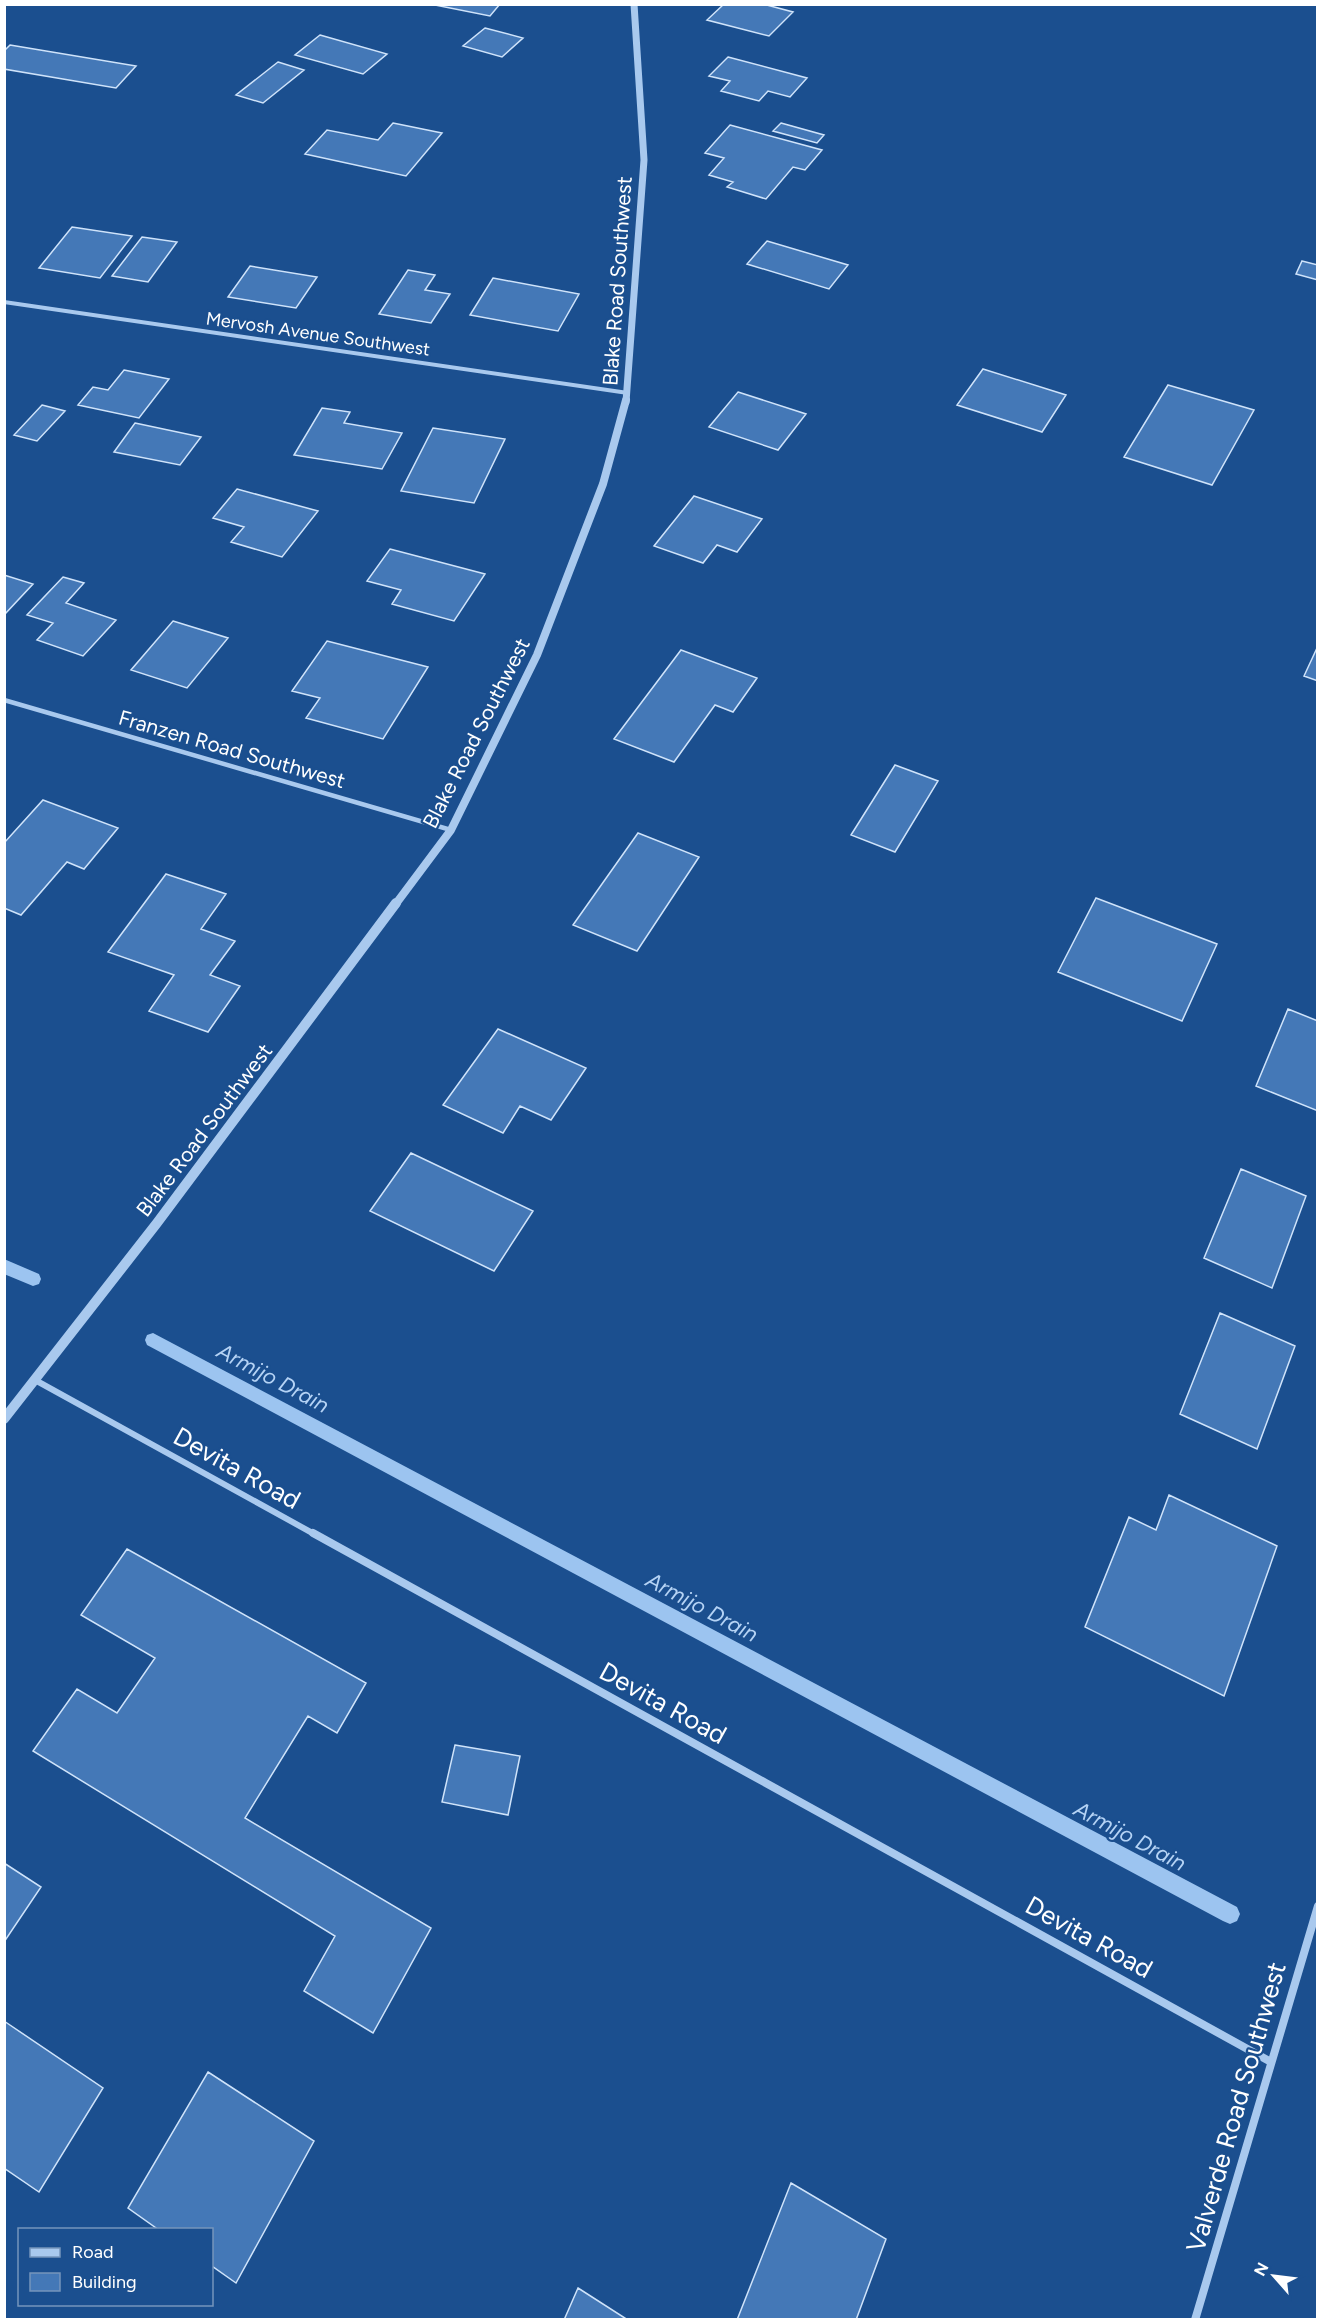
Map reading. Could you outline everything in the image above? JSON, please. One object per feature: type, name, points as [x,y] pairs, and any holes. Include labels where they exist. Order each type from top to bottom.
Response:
[{"type":"street","name":"Blake Road Southwest","points":[[4,1419],[157,1223],[451,830],[537,655],[603,484],[628,393],[644,160],[634,4]]},
{"type":"street","name":"Mervosh Avenue Southwest","points":[[4,302],[628,393]]},
{"type":"street","name":"Franzen Road Southwest","points":[[4,700],[451,830]]},
{"type":"street","name":"Devita Road","points":[[35,1380],[1271,2062]]},
{"type":"street","name":"Valverde Road Southwest","points":[[1195,2319],[1317,1906]]},
{"type":"building","points":[[430,4],[500,4],[490,16]]},
{"type":"building","points":[[724,4],[763,4],[793,12],[769,36],[707,20]]},
{"type":"building","points":[[485,28],[523,38],[502,57],[463,46]]},
{"type":"building","points":[[320,35],[387,54],[363,74],[295,55]]},
{"type":"building","points":[[10,45],[136,66],[116,88],[4,69],[4,51]]},
{"type":"building","points":[[728,57],[807,78],[790,97],[768,91],[759,101],[721,91],[730,81],[709,76]]},
{"type":"building","points":[[278,62],[304,70],[263,103],[236,95]]},
{"type":"building","points":[[393,123],[442,133],[406,176],[305,154],[327,130],[378,140]]},
{"type":"building","points":[[781,123],[824,135],[817,143],[773,131]]},
{"type":"building","points":[[730,125],[822,150],[805,170],[793,167],[766,199],[727,187],[733,182],[709,175],[724,158],[705,153]]},
{"type":"building","points":[[72,227],[132,236],[100,278],[39,268]]},
{"type":"building","points":[[142,237],[177,242],[148,282],[112,276]]},
{"type":"building","points":[[767,241],[848,265],[829,289],[747,264]]},
{"type":"building","points":[[1302,261],[1318,265],[1318,280],[1296,274]]},
{"type":"building","points":[[250,266],[317,277],[296,308],[228,297]]},
{"type":"building","points":[[408,270],[435,275],[425,290],[450,294],[431,323],[379,314]]},
{"type":"building","points":[[493,278],[579,294],[558,331],[470,315]]},
{"type":"building","points":[[983,369],[1066,395],[1042,432],[957,405]]},
{"type":"building","points":[[124,370],[169,379],[139,418],[78,405],[93,387],[108,390]]},
{"type":"building","points":[[1168,385],[1254,410],[1212,485],[1124,457]]},
{"type":"building","points":[[738,392],[806,414],[778,450],[709,427]]},
{"type":"building","points":[[42,405],[65,411],[37,441],[14,435]]},
{"type":"building","points":[[322,408],[350,412],[344,423],[402,433],[382,469],[294,455]]},
{"type":"building","points":[[135,423],[201,437],[180,465],[114,452]]},
{"type":"building","points":[[433,428],[505,439],[474,503],[401,491]]},
{"type":"building","points":[[237,489],[318,511],[282,557],[231,542],[244,527],[213,518]]},
{"type":"building","points":[[694,496],[762,519],[737,552],[717,545],[703,563],[654,546]]},
{"type":"building","points":[[390,549],[485,574],[454,621],[392,604],[401,590],[367,581]]},
{"type":"building","points":[[4,575],[33,584],[4,615]]},
{"type":"building","points":[[63,577],[84,583],[66,603],[116,620],[83,656],[37,640],[53,623],[27,615]]},
{"type":"building","points":[[173,621],[228,638],[187,688],[131,670]]},
{"type":"building","points":[[327,641],[428,667],[383,739],[306,718],[320,698],[292,691]]},
{"type":"building","points":[[1318,649],[1318,681],[1304,676]]},
{"type":"building","points":[[681,650],[757,678],[733,712],[715,705],[674,762],[614,739]]},
{"type":"building","points":[[895,765],[938,781],[895,852],[851,835]]},
{"type":"building","points":[[43,800],[118,828],[84,869],[67,862],[21,915],[4,908],[4,843]]},
{"type":"building","points":[[638,833],[699,857],[637,951],[573,925]]},
{"type":"building","points":[[166,874],[226,894],[201,929],[235,941],[210,975],[240,986],[208,1032],[149,1011],[174,975],[108,952]]},
{"type":"building","points":[[1096,898],[1217,944],[1182,1021],[1058,972]]},
{"type":"building","points":[[1288,1009],[1318,1021],[1318,1111],[1256,1086]]},
{"type":"building","points":[[498,1029],[586,1068],[551,1120],[520,1106],[503,1133],[443,1105]]},
{"type":"building","points":[[411,1153],[533,1211],[494,1271],[370,1211]]},
{"type":"building","points":[[1241,1169],[1306,1196],[1272,1288],[1204,1258]]},
{"type":"building","points":[[1220,1313],[1295,1346],[1257,1449],[1180,1414]]},
{"type":"building","points":[[1169,1495],[1277,1546],[1224,1696],[1085,1627],[1129,1517],[1156,1530]]},
{"type":"building","points":[[127,1549],[366,1683],[337,1733],[308,1716],[245,1818],[431,1928],[373,2033],[304,1991],[335,1936],[33,1751],[77,1689],[117,1713],[155,1658],[81,1615]]},
{"type":"building","points":[[455,1745],[520,1756],[508,1815],[442,1802]]},
{"type":"building","points":[[4,1863],[41,1887],[4,1942]]},
{"type":"building","points":[[4,2021],[103,2088],[39,2192],[4,2168]]},
{"type":"building","points":[[208,2072],[314,2141],[236,2283],[213,2267],[213,2228],[156,2228],[128,2208]]},
{"type":"building","points":[[791,2183],[886,2239],[856,2320],[737,2320]]},
{"type":"building","points":[[578,2288],[628,2320],[564,2320]]},
{"type":"waterway","name":"Armijo Drain","points":[[4,1266],[33,1279]]},
{"type":"waterway","name":"Armijo Drain","points":[[153,1340],[1230,1914]]}]
